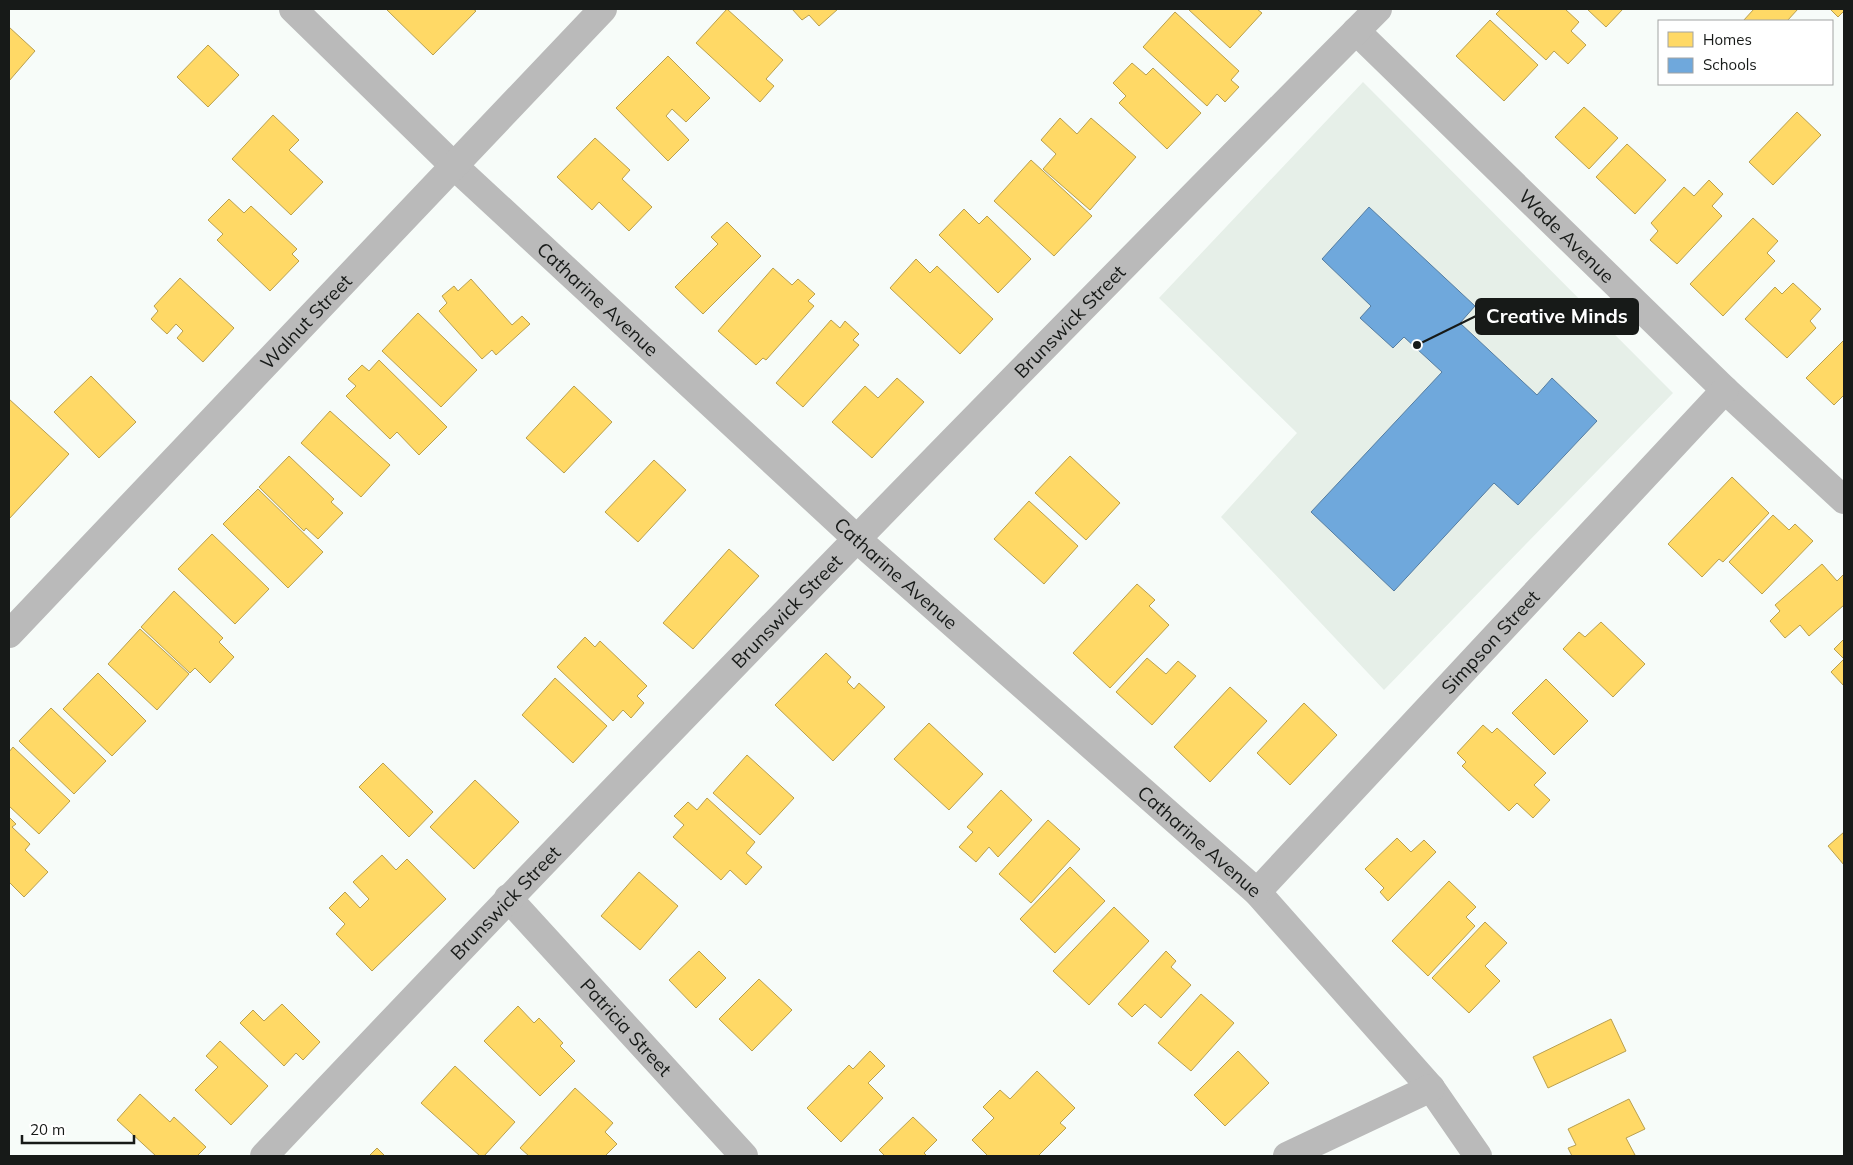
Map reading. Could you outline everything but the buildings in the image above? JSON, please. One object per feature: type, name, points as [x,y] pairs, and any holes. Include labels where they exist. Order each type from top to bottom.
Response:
[{"type":"street","name":"Catharine Avenue","points":[[293,9],[453,165],[857,539],[1257,892],[1431,1088],[1478,1156]]},
{"type":"street","name":"Walnut Street","points":[[9,634],[603,9]]},
{"type":"street","name":"Brunswick Street","points":[[264,1156],[508,898],[857,539],[1378,9]]},
{"type":"street","name":"Wade Avenue","points":[[1356,32],[1725,390],[1844,500]]},
{"type":"street","name":"Simpson Street","points":[[1257,892],[1725,390]]},
{"type":"street","name":"Patricia Street","points":[[508,898],[744,1156]]},
{"type":"street","points":[[1287,1156],[1431,1088]]},
{"type":"shaded area","points":[[1363,82],[1673,393],[1384,690],[1221,517],[1297,433],[1159,298]]},
{"type":"place","name":"Creative Minds","points":[[1417,345]]}]
